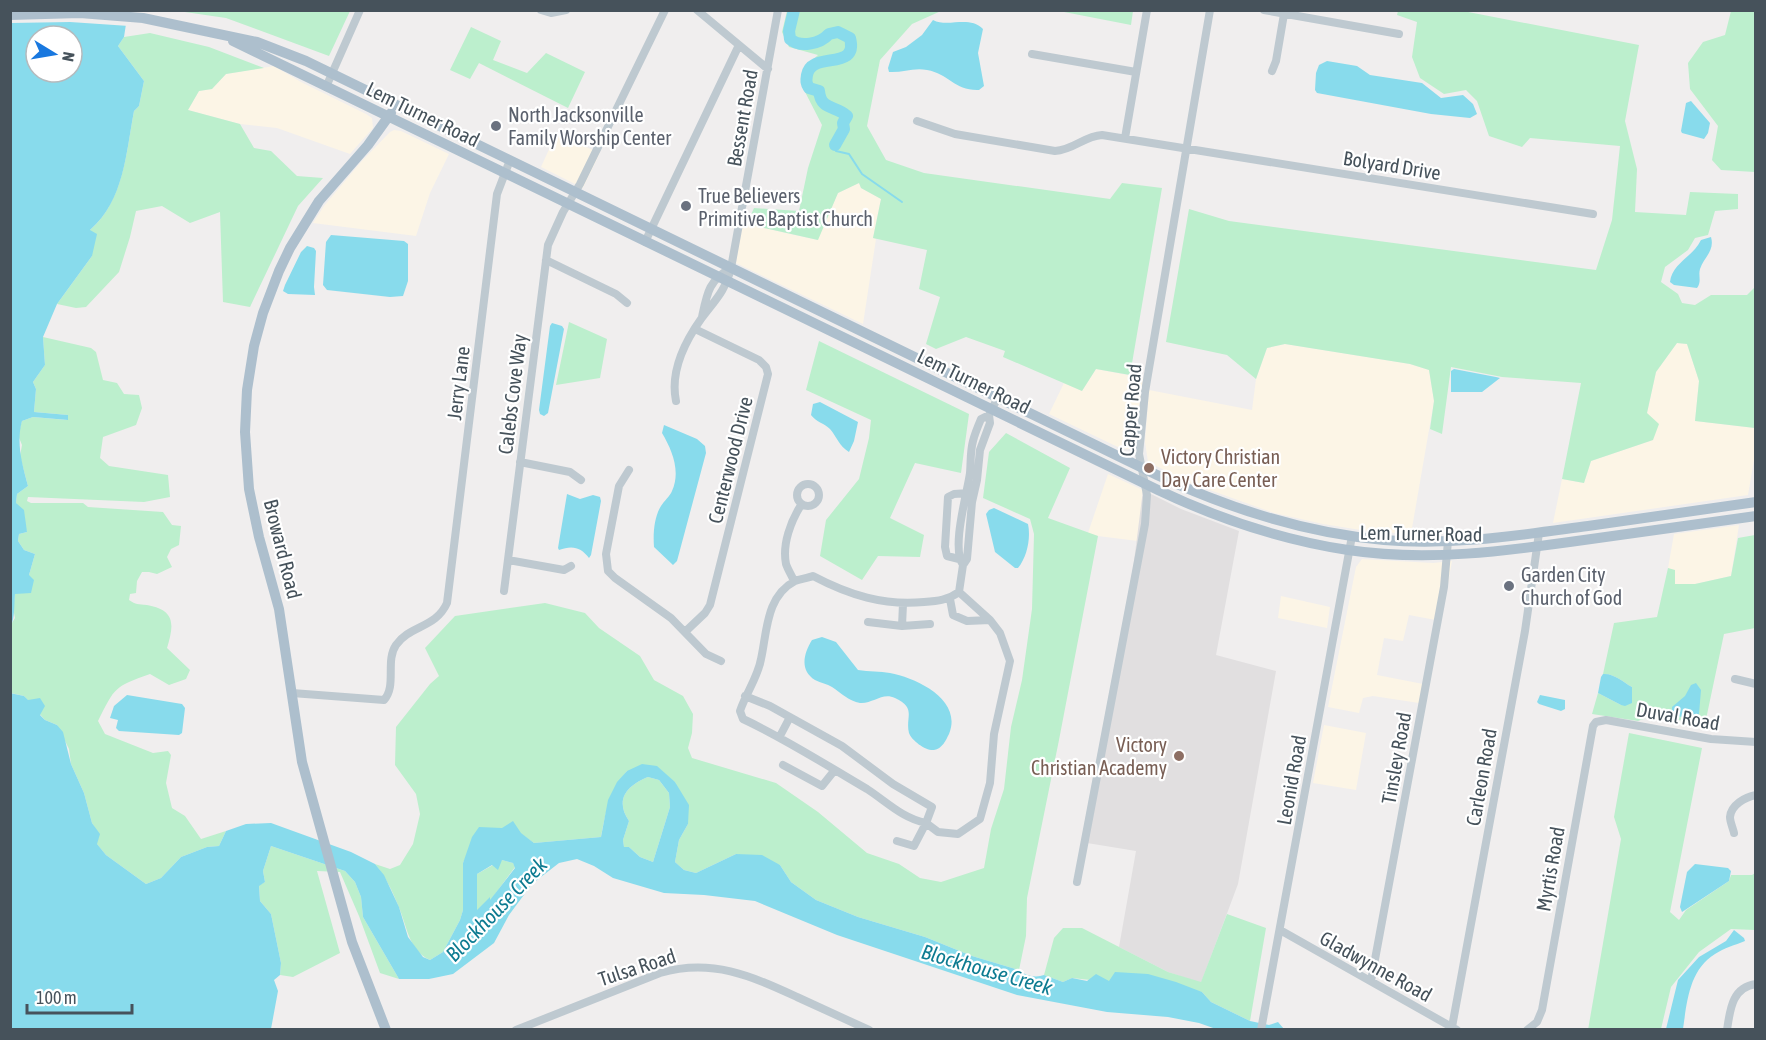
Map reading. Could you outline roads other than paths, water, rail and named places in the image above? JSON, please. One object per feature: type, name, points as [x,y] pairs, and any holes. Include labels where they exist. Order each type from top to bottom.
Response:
[{"type":"main road","name":"Lem Turner Road","points":[[10,15],[80,13],[143,18],[257,42],[332,74],[1202,496],[1239,510],[1291,525],[1395,541],[1485,540],[1755,502]]},
{"type":"main road","name":"Lem Turner Road","points":[[225,36],[857,344],[991,413],[1195,508],[1235,523],[1297,540],[1350,550],[1447,555],[1537,547],[1755,516]]},
{"type":"main road","name":"Broward Road","points":[[386,1029],[352,942],[302,762],[279,609],[255,520],[247,470],[245,432],[249,371],[262,318],[279,271],[290,248],[319,201],[368,146],[396,105]]},
{"type":"main road","points":[[857,344],[863,332]]},
{"type":"street","points":[[326,87],[360,10]]},
{"type":"street","points":[[541,10],[551,14],[566,10]]},
{"type":"street","name":"Calebs Cove Way","points":[[504,591],[550,238],[665,10]]},
{"type":"street","points":[[697,10],[768,69]]},
{"type":"street","name":"Bessent Road","points":[[701,318],[714,304],[728,282],[778,10]]},
{"type":"street","points":[[1125,138],[1147,10]]},
{"type":"street","name":"Capper Road","points":[[1077,882],[1145,524],[1147,495],[1139,454],[1145,392],[1210,10]]},
{"type":"street","points":[[1264,10],[1399,34]]},
{"type":"street","points":[[1272,71],[1276,61],[1284,14]]},
{"type":"street","points":[[645,242],[739,45]]},
{"type":"street","points":[[1032,54],[1136,72]]},
{"type":"street","name":"Bolyard Drive","points":[[917,121],[955,134],[1055,151],[1065,151],[1075,147],[1094,135],[1125,138],[1593,214]]},
{"type":"street","name":"Jerry Lane","points":[[292,693],[384,700],[389,691],[394,647],[406,636],[437,618],[443,611],[449,595],[497,194],[510,160]]},
{"type":"street","points":[[546,260],[616,294],[627,303]]},
{"type":"street","points":[[716,276],[731,268]]},
{"type":"street","name":"Bessent Road","points":[[676,401],[673,388],[679,359],[701,318],[716,276]]},
{"type":"street","name":"Centerwood Drive","points":[[686,631],[710,605],[768,374],[766,367],[759,360],[695,329]]},
{"type":"street","points":[[969,493],[954,494],[948,497],[945,547],[947,556],[961,562],[967,559],[969,493],[991,413],[998,397]]},
{"type":"street","points":[[520,462],[570,472],[581,480]]},
{"type":"street","points":[[628,470],[619,486],[606,554],[608,571],[671,618],[706,654],[721,661]]},
{"type":"street","points":[[794,581],[786,564],[786,547],[790,528],[801,505]]},
{"type":"street","name":"Carleon Road","points":[[1455,1028],[1525,631],[1539,533]]},
{"type":"street","name":"Leonid Road","points":[[1261,1029],[1352,536]]},
{"type":"street","name":"Tinsley Road","points":[[1371,981],[1444,587],[1448,541]]},
{"type":"street","points":[[508,560],[564,570],[571,566]]},
{"type":"street","points":[[959,592],[990,620],[1000,633],[1010,661],[994,734],[990,783],[980,819],[958,834],[938,832],[926,823],[910,820],[869,791],[780,736],[743,719],[740,711],[761,660],[767,622],[776,597],[794,581],[813,576],[835,588],[868,600],[903,604],[950,599],[959,592],[961,562]]},
{"type":"street","points":[[950,599],[953,615],[967,621],[990,620]]},
{"type":"street","points":[[902,626],[903,604]]},
{"type":"street","points":[[868,622],[902,626],[930,624]]},
{"type":"street","points":[[1735,679],[1755,684]]},
{"type":"street","points":[[745,696],[790,717],[842,746],[893,784],[932,807],[915,846],[897,841]]},
{"type":"street","points":[[780,736],[790,717]]},
{"type":"street","name":"Duval Road","points":[[1596,722],[1606,720],[1711,740],[1755,742]]},
{"type":"street","name":"Myrtis Road","points":[[1527,1029],[1537,1022],[1542,1010],[1590,733],[1596,722]]},
{"type":"street","points":[[783,765],[822,786],[834,771]]},
{"type":"street","points":[[1734,832],[1730,817],[1733,810],[1746,797],[1755,795]]},
{"type":"street","name":"Gladwynne Road","points":[[1280,930],[1455,1028]]},
{"type":"street","name":"Tulsa Road","points":[[516,1029],[660,973],[701,967],[732,971],[756,978],[869,1029]]},
{"type":"street","points":[[1727,1029],[1736,994],[1755,984]]},
{"type":"water","points":[[11,11],[128,11],[124,37],[118,46],[144,81],[139,106],[134,111],[126,159],[117,191],[101,218],[90,230],[97,234],[92,256],[57,304],[43,337],[45,365],[33,382],[36,389],[34,412],[68,415],[68,420],[33,417],[22,421],[20,429],[22,462],[28,486],[17,494],[16,503],[24,510],[27,532],[19,534],[18,541],[24,550],[35,554],[29,575],[34,580],[31,593],[15,594],[11,626]]},
{"type":"water","points":[[933,20],[945,23],[971,23],[983,29],[978,53],[984,86],[979,90],[964,88],[927,70],[889,72],[893,52],[906,47],[922,35]]},
{"type":"water","points":[[1327,61],[1357,66],[1370,75],[1422,83],[1441,98],[1463,95],[1473,104],[1477,114],[1470,118],[1431,114],[1317,93],[1315,90],[1316,73],[1319,65]]},
{"type":"water","points":[[1691,101],[1710,123],[1704,139],[1681,131],[1686,103]]},
{"type":"water","points":[[331,235],[404,241],[408,244],[408,281],[403,296],[390,297],[327,290],[323,285],[326,242]]},
{"type":"water","points":[[1711,237],[1712,246],[1700,269],[1697,288],[1674,285],[1670,282],[1675,270],[1701,240]]},
{"type":"water","points":[[307,246],[316,251],[315,295],[288,294],[283,291],[285,285],[301,252]]},
{"type":"water","points":[[552,323],[564,329],[548,413],[544,416],[539,410]]},
{"type":"water","points":[[1454,369],[1500,378],[1482,392],[1451,392],[1451,371]]},
{"type":"water","points":[[820,402],[858,422],[849,452],[840,444],[830,429],[811,415],[813,404]]},
{"type":"water","points":[[664,425],[697,439],[705,446],[706,453],[677,561],[673,565],[654,547],[657,515],[672,491],[676,476],[672,454],[662,433]]},
{"type":"water","points":[[567,494],[580,499],[593,495],[600,497],[589,558],[583,551],[576,548],[559,550],[558,548]]},
{"type":"water","points":[[994,508],[1028,524],[1028,547],[1018,568],[995,552],[986,514]]},
{"type":"water","points":[[822,637],[836,642],[858,670],[886,672],[913,680],[944,701],[952,722],[949,734],[941,746],[931,750],[913,739],[908,727],[908,709],[895,698],[886,696],[865,703],[856,702],[810,676],[804,661],[807,650],[812,640]]},
{"type":"water","points":[[1603,674],[1615,676],[1632,687],[1632,703],[1621,705],[1598,693]]},
{"type":"water","points":[[1696,683],[1701,690],[1699,714],[1695,719],[1676,716],[1672,713],[1672,707],[1685,696],[1691,685]]},
{"type":"water","name":"Blockhouse Creek","points":[[10,693],[24,696],[28,700],[40,698],[45,706],[40,715],[57,725],[63,732],[71,764],[84,793],[92,823],[100,834],[97,844],[106,855],[146,884],[161,878],[181,857],[207,847],[219,846],[226,831],[246,824],[271,823],[351,852],[375,864],[384,875],[399,907],[408,937],[423,957],[430,960],[443,952],[460,920],[463,910],[463,863],[472,837],[479,827],[502,828],[513,821],[521,833],[534,843],[601,837],[608,800],[617,782],[627,771],[642,764],[657,766],[675,782],[689,805],[688,824],[679,840],[675,862],[684,870],[696,873],[736,854],[762,855],[780,865],[791,882],[816,900],[858,917],[925,937],[972,956],[1019,970],[1027,975],[1044,975],[1063,982],[1072,978],[1087,981],[1096,974],[1109,981],[1115,972],[1148,974],[1202,992],[1211,1002],[1250,1021],[1269,1025],[1278,1022],[1284,1029],[1216,1029],[1168,1017],[1107,1012],[1017,995],[837,935],[755,901],[664,893],[613,878],[577,859],[559,863],[532,884],[509,915],[494,943],[453,974],[429,979],[399,979],[363,917],[361,897],[355,882],[345,871],[271,846],[263,871],[265,882],[259,886],[260,901],[271,914],[281,963],[280,975],[274,980],[278,991],[271,1029],[11,1029]],"holes":[[[648,777],[659,780],[669,793],[670,807],[653,862],[640,857],[629,847],[624,847],[623,840],[629,821],[623,806],[625,794],[634,784]],[[502,860],[513,863],[515,868],[490,900],[490,897],[477,910],[477,874],[492,865],[498,870]]]},
{"type":"water","points":[[127,695],[182,704],[185,708],[182,733],[179,735],[119,731],[116,728],[118,720],[110,718],[114,706]]},
{"type":"water","points":[[1540,695],[1565,700],[1565,709],[1561,711],[1539,704],[1537,702]]},
{"type":"water","points":[[1695,864],[1728,868],[1731,871],[1729,881],[1682,912],[1680,907],[1687,872]]},
{"type":"water","points":[[1734,930],[1745,941],[1722,950],[1706,961],[1691,987],[1683,1029],[1666,1029],[1678,980],[1699,957],[1726,941]]},
{"type":"waterway","points":[[794,10],[789,31],[790,39],[794,42],[810,44],[838,32],[850,38],[851,48],[848,55],[817,63],[810,68],[807,75],[809,88],[819,91],[826,105],[847,116],[843,123],[844,129],[835,145]]},
{"type":"waterway","points":[[835,145],[836,151],[849,154],[862,174],[902,202]]},
{"type":"place","name":"North Jacksonville Family Worship Center","points":[[496,126]]},
{"type":"place","name":"True Believers Primitive Baptist Church","points":[[686,206]]},
{"type":"place","name":"Victory Christian Day Care Center","points":[[1149,468]]},
{"type":"place","name":"Garden City Church of God","points":[[1509,586]]},
{"type":"place","name":"Victory Christian Academy","points":[[1179,756]]}]
